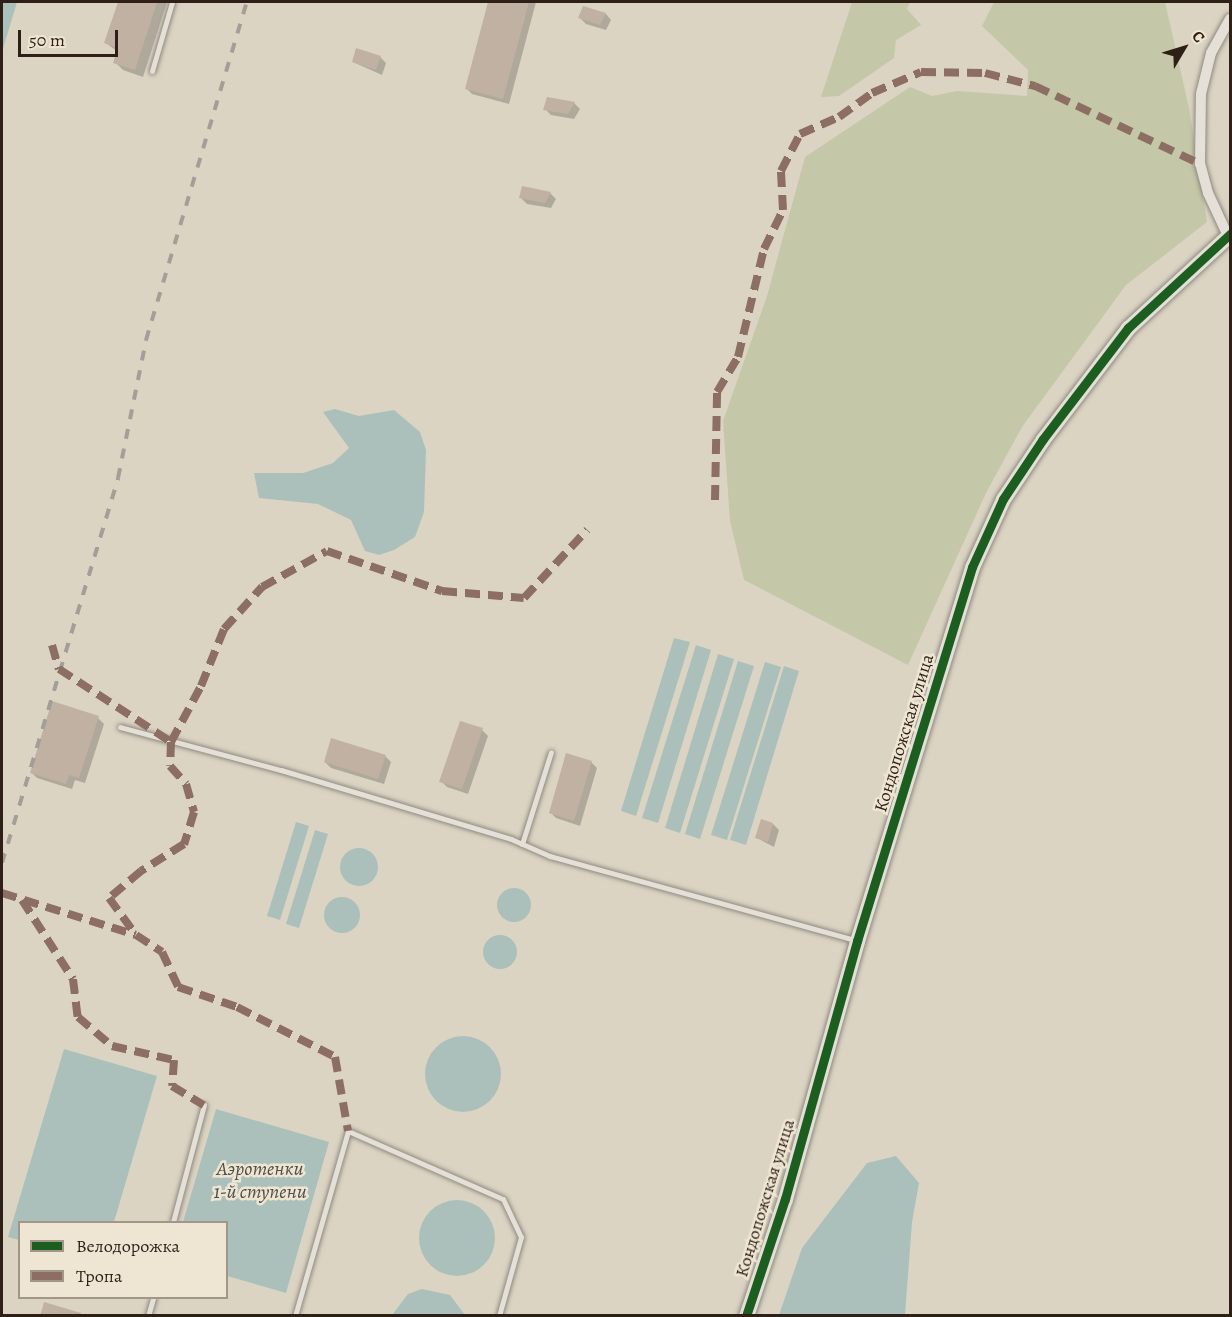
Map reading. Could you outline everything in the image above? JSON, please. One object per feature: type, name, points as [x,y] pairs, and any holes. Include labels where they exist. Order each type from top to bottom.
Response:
[{"type":"street","points":[[1229,235],[1208,193],[1200,152],[1201,94],[1211,53],[1230,19]]},
{"type":"street","name":"Кондопожская улица","points":[[746,1316],[785,1199],[857,941],[972,567],[1003,499],[1043,439],[1128,328],[1229,235]]},
{"type":"lane","points":[[152,71],[172,2]]},
{"type":"lane","points":[[120,728],[281,770],[522,844],[550,856],[857,941]]},
{"type":"lane","points":[[522,844],[551,752]]},
{"type":"lane","points":[[173,1221],[204,1105]]},
{"type":"lane","points":[[295,1316],[348,1131],[503,1199],[521,1237],[499,1316]]},
{"type":"lane","points":[[148,1316],[153,1299]]},
{"type":"green space","points":[[852,2],[910,2],[907,9],[921,25],[896,40],[894,58],[839,96],[821,97]]},
{"type":"green space","points":[[994,2],[1165,2],[1189,108],[1207,222],[1126,285],[1022,427],[986,493],[908,665],[744,580],[730,521],[723,421],[767,296],[805,157],[910,87],[932,96],[957,91],[1027,96],[1028,70],[982,26]]},
{"type":"water","points":[[2,2],[17,2],[2,52]]},
{"type":"water","points":[[335,409],[359,416],[394,410],[420,432],[426,450],[424,512],[415,537],[394,550],[379,555],[365,551],[351,520],[318,504],[259,498],[254,473],[303,473],[333,463],[349,448],[323,412]]},
{"type":"water","points":[[674,638],[690,642],[636,816],[621,811]]},
{"type":"water","points":[[696,645],[711,650],[658,823],[642,818]]},
{"type":"water","points":[[718,654],[734,659],[680,833],[665,828]]},
{"type":"water","points":[[738,661],[754,666],[700,839],[685,834]]},
{"type":"water","points":[[765,662],[781,667],[727,840],[711,835]]},
{"type":"water","points":[[784,666],[799,671],[746,845],[730,840]]},
{"type":"water","points":[[296,822],[309,826],[280,920],[267,916]]},
{"type":"water","points":[[315,830],[328,834],[299,928],[286,924]]},
{"type":"water","points":[[359,848],[372,854],[378,867],[372,880],[359,886],[346,880],[340,867],[346,854]]},
{"type":"water","points":[[514,888],[526,893],[531,905],[526,917],[514,922],[502,917],[497,905],[502,893]]},
{"type":"water","points":[[342,897],[355,902],[360,915],[355,928],[342,933],[329,928],[324,915],[329,902]]},
{"type":"water","points":[[500,935],[512,940],[517,952],[512,964],[500,969],[488,964],[483,952],[488,940]]},
{"type":"water","points":[[463,1036],[478,1039],[490,1047],[498,1059],[501,1074],[498,1089],[490,1101],[478,1109],[463,1112],[448,1109],[436,1101],[428,1089],[425,1074],[428,1059],[436,1047],[448,1039]]},
{"type":"water","points":[[64,1049],[157,1076],[114,1221],[18,1221],[18,1240],[8,1237]]},
{"type":"water","name":"Аэротенки 1-й ступени","points":[[216,1109],[329,1142],[286,1293],[228,1276],[228,1221],[183,1221]]},
{"type":"water","points":[[896,1156],[919,1183],[912,1222],[905,1315],[779,1315],[802,1248],[867,1163]]},
{"type":"water","points":[[457,1200],[472,1203],[484,1211],[492,1223],[495,1238],[492,1253],[484,1265],[472,1273],[457,1276],[442,1273],[430,1265],[422,1253],[419,1238],[422,1223],[430,1211],[442,1203]]},
{"type":"water","points":[[422,1289],[450,1295],[465,1315],[392,1315],[408,1294]]},
{"type":"building","points":[[118,2],[157,2],[135,70],[113,63],[118,48],[104,43]]},
{"type":"building","points":[[488,2],[529,2],[503,99],[465,89]]},
{"type":"building","points":[[583,6],[606,13],[600,25],[578,18]]},
{"type":"building","points":[[356,48],[381,56],[376,70],[352,62]]},
{"type":"building","points":[[547,97],[575,102],[568,114],[543,110]]},
{"type":"building","points":[[522,186],[551,192],[545,203],[519,198]]},
{"type":"building","points":[[52,701],[99,716],[79,778],[69,775],[66,784],[30,773]]},
{"type":"building","points":[[460,721],[483,728],[462,789],[439,782]]},
{"type":"building","points":[[331,738],[386,755],[378,779],[324,762]]},
{"type":"building","points":[[566,753],[592,761],[574,821],[549,813]]},
{"type":"building","points":[[761,819],[773,823],[768,842],[755,838]]},
{"type":"building","points":[[44,1302],[81,1313],[80,1316],[40,1316]]},
{"type":"railway","points":[[2,863],[118,478],[146,340],[247,2]]},
{"type":"marked path","points":[[715,500],[717,392],[738,357],[764,249],[783,210],[781,171],[800,134],[839,117],[872,93],[921,72],[985,73],[1035,86],[1200,164]]},
{"type":"marked path","points":[[171,742],[201,686],[224,629],[262,587],[327,551],[442,591],[524,598],[587,530]]},
{"type":"marked path","points":[[52,645],[59,669],[171,742],[170,766],[186,784],[194,812],[184,844],[141,871],[109,898],[136,935]]},
{"type":"marked path","points":[[2,893],[136,935],[162,952],[178,987],[237,1007],[335,1057],[348,1131]]},
{"type":"marked path","points":[[22,900],[73,979],[78,1017],[112,1046],[174,1060],[172,1086],[204,1105]]},
{"type":"cycle path","points":[[746,1316],[785,1199],[857,941],[972,567],[1003,499],[1043,439],[1128,328],[1230,234]]}]
